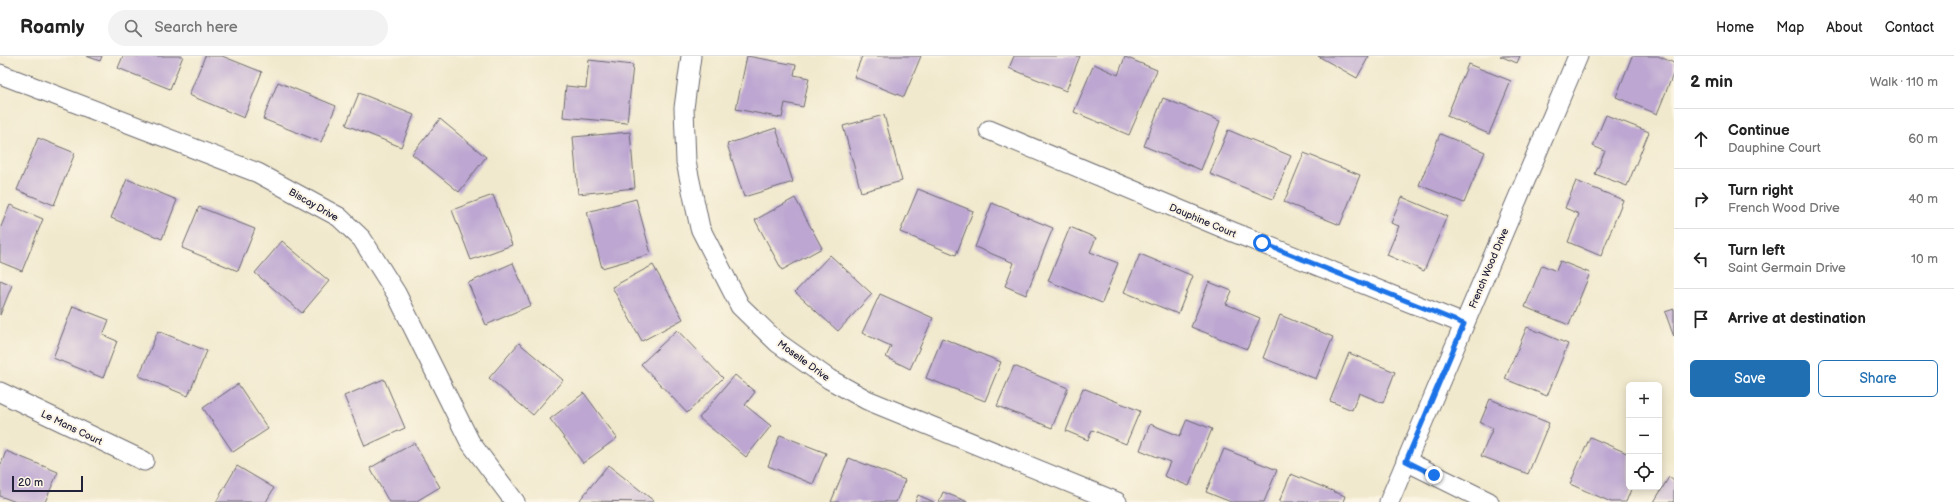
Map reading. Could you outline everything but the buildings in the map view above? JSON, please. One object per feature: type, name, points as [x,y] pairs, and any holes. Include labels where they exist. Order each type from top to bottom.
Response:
[{"type":"street","name":"Moselle Drive","points":[[691,56],[684,108],[686,162],[700,228],[740,306],[778,343],[829,379],[867,400],[1117,502]]},
{"type":"street","name":"French Wood Drive","points":[[1389,502],[1578,56]]},
{"type":"street","name":"Biscay Drive","points":[[0,74],[258,173],[339,217],[362,239],[396,293],[470,442],[515,502]]},
{"type":"street","name":"Dauphine Court","points":[[989,130],[1233,232],[1464,324]]},
{"type":"street","name":"Le Mans Court","points":[[0,392],[144,462]]},
{"type":"street","points":[[1406,461],[1489,502]]},
{"type":"route","points":[[1262,243],[1464,324],[1406,461],[1434,475]]}]
